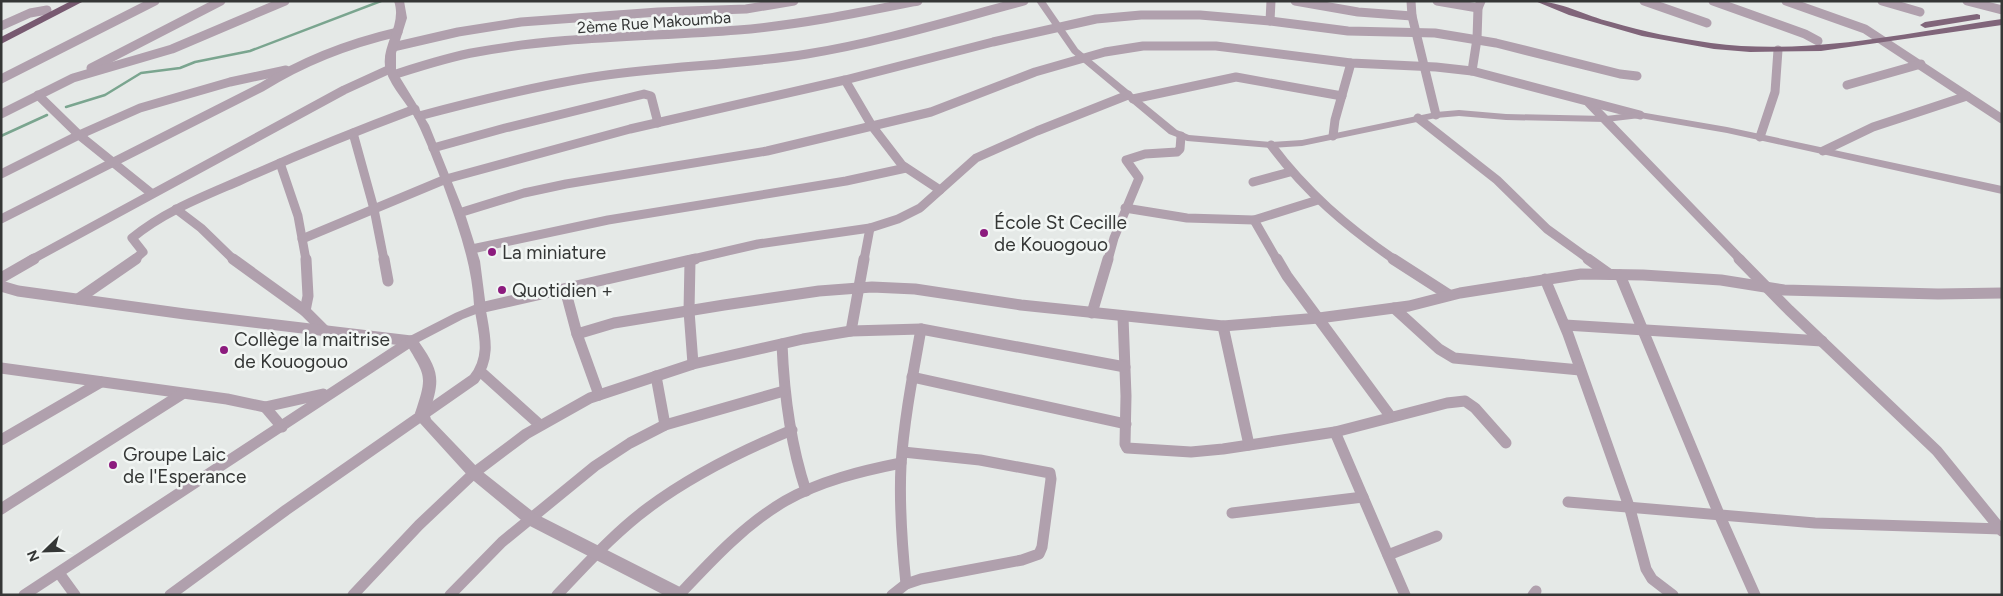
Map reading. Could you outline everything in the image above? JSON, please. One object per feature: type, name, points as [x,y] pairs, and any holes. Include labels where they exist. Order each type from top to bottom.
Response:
[{"type":"highway","points":[[1,34],[65,1]]},
{"type":"highway","points":[[1,41],[79,1]]},
{"type":"main road","points":[[1539,1],[1605,24],[1658,36],[1711,45],[1778,50],[1884,40],[2002,22]]},
{"type":"main road","points":[[1558,1],[1611,19],[1693,36],[1781,44],[1872,34],[2002,12]]},
{"type":"street","points":[[1,79],[155,1]]},
{"type":"street","points":[[1,114],[221,1]]},
{"type":"street","points":[[73,78],[172,49],[285,1]]},
{"type":"street","points":[[170,595],[481,372],[486,350],[486,337],[480,308],[480,287],[472,249],[460,213],[433,148],[417,113],[392,72],[389,56],[403,12],[399,1]]},
{"type":"street","points":[[393,47],[458,32],[521,22],[651,12],[746,9],[794,1]]},
{"type":"street","name":"2ème Rue Makoumba","points":[[1,278],[151,193],[272,131],[349,86],[392,72],[490,50],[571,41],[756,28],[918,1]]},
{"type":"street","points":[[78,299],[141,255],[143,252],[132,238],[137,231],[176,210],[280,163],[353,133],[417,113],[537,87],[600,76],[754,61],[829,50],[895,35],[1024,1]]},
{"type":"street","points":[[1040,1],[1057,28],[1082,58],[1181,136],[1271,146],[1302,143],[1418,118],[1459,113],[1506,117],[1606,119],[1640,114]]},
{"type":"street","points":[[1270,21],[1271,1]]},
{"type":"street","points":[[1295,1],[1358,12],[1412,16]]},
{"type":"street","points":[[1411,1],[1412,16],[1436,115]]},
{"type":"street","points":[[1438,1],[1479,5],[1477,39],[1472,71]]},
{"type":"street","points":[[1644,1],[1707,23]]},
{"type":"street","points":[[1713,1],[1805,34],[1818,41]]},
{"type":"street","points":[[1786,1],[1842,20],[1884,40],[2002,119]]},
{"type":"street","points":[[1882,1],[1920,12]]},
{"type":"street","points":[[1967,1],[2002,12]]},
{"type":"street","points":[[1,26],[30,13],[47,10]]},
{"type":"street","points":[[302,239],[446,179],[658,123],[1096,19],[1141,15],[1216,16],[1348,31],[1416,32],[1477,39],[1637,76]]},
{"type":"street","points":[[1,174],[79,135],[156,102],[230,82],[290,69],[376,37],[398,32]]},
{"type":"street","points":[[460,213],[524,193],[707,159],[767,151],[932,112],[1024,76],[1082,58],[1136,47],[1190,44],[1241,48],[1351,63],[1424,66],[1472,71],[1640,114],[1760,137],[2002,190]]},
{"type":"street","points":[[1760,137],[1775,92],[1778,50]]},
{"type":"street","points":[[1333,136],[1351,63]]},
{"type":"street","points":[[1847,85],[1921,64]]},
{"type":"street","points":[[1,219],[262,87],[290,69]]},
{"type":"street","points":[[24,595],[282,426],[329,393],[411,341],[459,316],[480,308],[764,243],[870,228],[909,215],[920,208],[966,165],[988,152],[1130,97],[1236,78],[1342,96]]},
{"type":"street","points":[[845,80],[872,126],[906,168],[940,190]]},
{"type":"street","points":[[433,148],[505,128],[644,94],[651,96],[658,123]]},
{"type":"street","points":[[38,95],[79,135],[151,193]]},
{"type":"street","points":[[1822,151],[1873,127],[1967,96]]},
{"type":"street","points":[[1588,102],[1720,240],[1937,452],[2001,530]]},
{"type":"street","points":[[1418,118],[1497,180],[1547,229],[1615,274],[1642,330],[1755,595]]},
{"type":"street","points":[[353,133],[374,209],[388,281]]},
{"type":"street","points":[[1092,313],[1114,238],[1139,178],[1127,164],[1126,158],[1148,153],[1177,152],[1180,149],[1181,136]]},
{"type":"street","points":[[1271,146],[1290,172],[1318,200],[1374,246],[1449,295]]},
{"type":"street","points":[[280,163],[286,177],[302,239],[310,290],[305,311]]},
{"type":"street","points":[[472,249],[533,234],[631,215],[864,178],[906,168]]},
{"type":"street","points":[[1253,182],[1290,172]]},
{"type":"street","points":[[1125,208],[1187,218],[1254,220],[1318,200]]},
{"type":"street","points":[[176,210],[201,228],[233,259],[305,311],[325,331]]},
{"type":"street","points":[[1254,220],[1287,276],[1391,417]]},
{"type":"street","points":[[850,331],[870,228]]},
{"type":"street","points":[[690,260],[689,311],[693,364]]},
{"type":"street","points":[[577,334],[614,323],[820,291],[858,287],[915,289],[1021,305],[1223,326],[1319,318],[1394,308],[1418,304],[1449,295],[1581,274],[1721,280],[1769,289],[1938,294],[2002,293]]},
{"type":"street","points":[[1545,279],[1565,326],[1630,509],[1646,569],[1652,579],[1673,595]]},
{"type":"street","points":[[1,286],[18,291],[185,314],[411,341],[418,350],[431,377],[430,389],[422,413]]},
{"type":"street","points":[[565,290],[577,334],[599,395]]},
{"type":"street","points":[[1394,308],[1439,349],[1454,358],[1580,370]]},
{"type":"street","points":[[1123,317],[1125,444],[1128,448],[1206,452],[1335,432],[1446,403],[1465,401],[1475,408],[1506,443]]},
{"type":"street","points":[[1223,326],[1248,445]]},
{"type":"street","points":[[1565,326],[1822,341]]},
{"type":"street","points":[[906,584],[901,520],[902,458],[912,377],[921,329]]},
{"type":"street","points":[[353,595],[419,525],[474,473],[540,425],[573,406],[599,395],[693,364],[850,331],[921,329],[1125,367]]},
{"type":"street","points":[[782,344],[784,391],[806,491]]},
{"type":"street","points":[[1,378],[6,369],[227,399],[264,407],[329,393]]},
{"type":"street","points":[[481,372],[540,425]]},
{"type":"street","points":[[656,376],[665,425]]},
{"type":"street","points":[[912,377],[1126,424]]},
{"type":"street","points":[[1,440],[101,382]]},
{"type":"street","points":[[450,595],[502,542],[604,459],[642,436],[665,425],[784,391]]},
{"type":"street","points":[[1,509],[182,394]]},
{"type":"street","points":[[264,407],[282,426]]},
{"type":"street","points":[[422,413],[431,427],[474,473],[531,519],[679,595],[729,545],[775,508],[806,491],[902,458],[980,460],[1050,473],[1051,479],[1042,548],[1039,554],[1022,560],[906,584],[892,595]]},
{"type":"street","points":[[557,595],[643,512],[692,478],[740,452],[792,430]]},
{"type":"street","points":[[1335,432],[1406,595]]},
{"type":"street","points":[[1232,513],[1363,497]]},
{"type":"street","points":[[1568,502],[1630,509],[1719,514],[1815,523],[2001,530]]},
{"type":"street","points":[[1388,555],[1437,536]]},
{"type":"street","points":[[59,573],[75,595]]},
{"type":"waterway","points":[[66,107],[105,95],[141,73],[180,68],[195,62],[250,51],[381,1]]},
{"type":"waterway","points":[[1,136],[47,115]]},
{"type":"place","name":"École St Cecille de Kouogouo","points":[[984,233]]},
{"type":"place","name":"La miniature","points":[[492,252]]},
{"type":"place","name":"Quotidien +","points":[[502,290]]},
{"type":"place","name":"Collège la maitrise de Kouogouo","points":[[224,350]]},
{"type":"place","name":"Groupe Laic de l'Esperance","points":[[113,465]]}]
